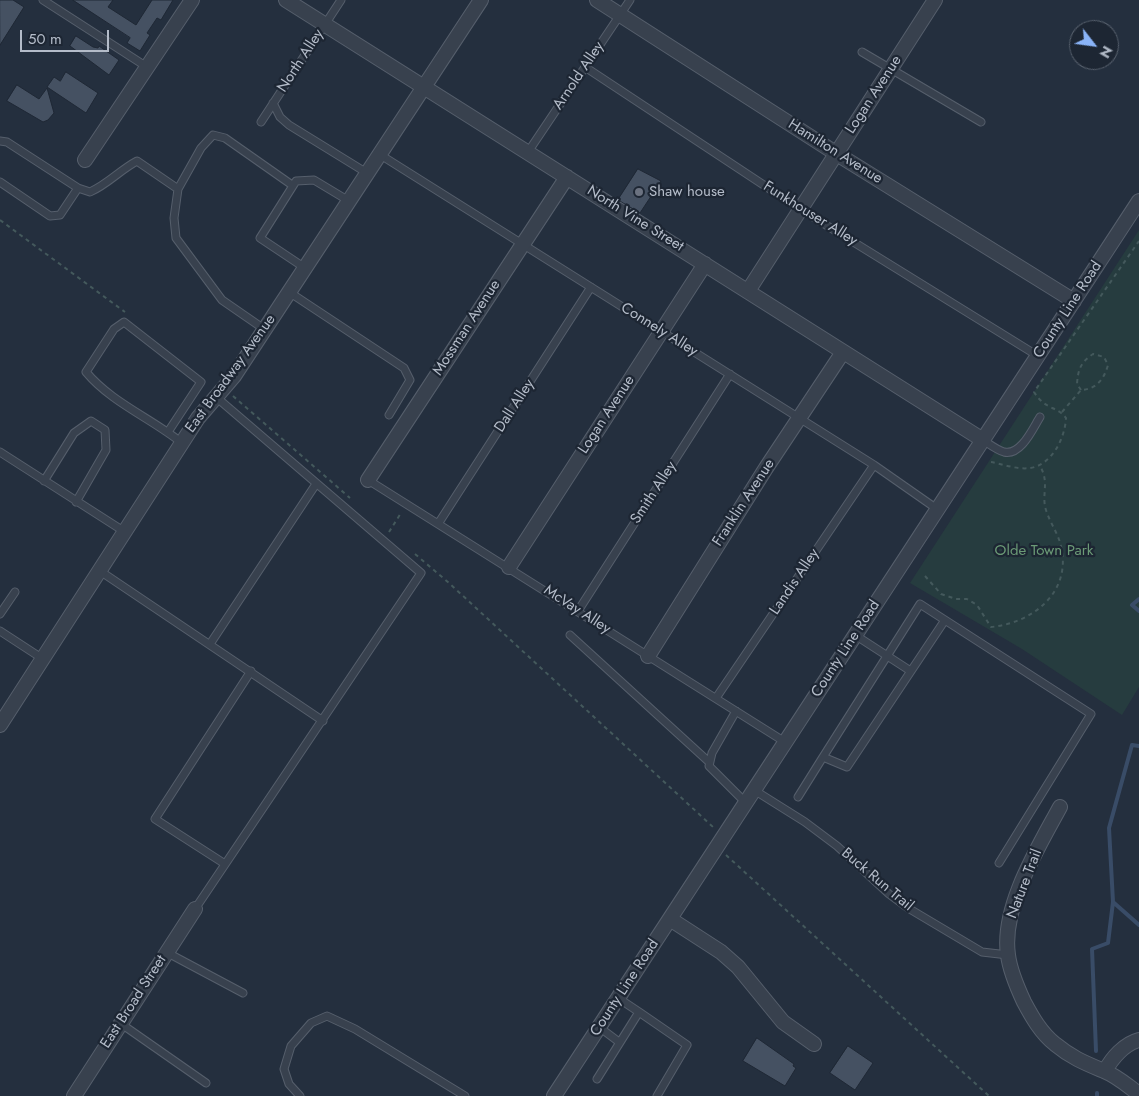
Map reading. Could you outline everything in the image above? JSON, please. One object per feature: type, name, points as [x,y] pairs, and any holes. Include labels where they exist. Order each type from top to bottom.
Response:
[{"type":"street","points":[[85,160],[192,0]]},
{"type":"street","name":"North Vine Street","points":[[286,0],[983,440]]},
{"type":"street","name":"East Broadway Avenue","points":[[0,725],[198,418],[220,392],[264,330],[482,0]]},
{"type":"street","name":"Hamilton Avenue","points":[[597,0],[837,154],[1074,301]]},
{"type":"street","name":"Logan Avenue","points":[[748,291],[936,0]]},
{"type":"street","name":"Mossman Avenue","points":[[368,480],[567,177]]},
{"type":"street","name":"County Line Road","points":[[559,1094],[618,998],[1139,201]]},
{"type":"street","name":"Logan Avenue","points":[[509,567],[705,264]]},
{"type":"street","name":"Franklin Avenue","points":[[648,656],[844,352]]},
{"type":"street","name":"Nature Trail","points":[[1060,807],[1034,856],[1020,889],[1009,925],[1008,955],[1019,992],[1031,1016],[1047,1037],[1078,1062],[1105,1071],[1139,1094]]},
{"type":"street","name":"East Broad Street","points":[[74,1096],[195,909]]},
{"type":"street","points":[[670,919],[721,952],[738,967],[783,1022],[814,1044]]},
{"type":"street","points":[[1105,1071],[1116,1055],[1128,1044],[1139,1040]]},
{"type":"lane","points":[[44,0],[147,67]]},
{"type":"lane","name":"North Alley","points":[[261,122],[341,0]]},
{"type":"lane","name":"Arnold Alley","points":[[528,152],[630,0]]},
{"type":"lane","points":[[862,52],[980,122]]},
{"type":"lane","name":"Funkhouser Alley","points":[[585,67],[800,209],[1038,356]]},
{"type":"lane","points":[[273,104],[280,117],[289,125],[367,173]]},
{"type":"lane","points":[[264,330],[222,300],[176,238],[174,218],[178,189],[201,148],[213,134],[225,138],[292,185]]},
{"type":"lane","points":[[0,141],[7,142],[78,188],[90,192],[96,190],[122,169],[137,161],[178,189]]},
{"type":"lane","name":"Connely Alley","points":[[379,154],[874,465],[937,509]]},
{"type":"lane","points":[[305,268],[260,238],[292,185],[302,179],[314,180],[349,200]]},
{"type":"lane","points":[[0,182],[50,216],[60,215],[78,188]]},
{"type":"lane","name":"Dall Alley","points":[[438,524],[591,287]]},
{"type":"lane","points":[[289,292],[404,368],[410,380],[389,415]]},
{"type":"lane","points":[[168,432],[201,382],[124,322],[114,329],[86,372],[99,387],[182,443]]},
{"type":"lane","name":"Smith Alley","points":[[578,611],[730,374]]},
{"type":"lane","points":[[195,909],[421,574],[316,484],[220,392]]},
{"type":"lane","points":[[983,440],[1005,452],[1013,451],[1021,446],[1040,417]]},
{"type":"lane","points":[[44,481],[74,434],[91,421],[105,430],[106,450],[76,502]]},
{"type":"lane","points":[[0,452],[125,532]]},
{"type":"lane","name":"Landis Alley","points":[[716,698],[874,465]]},
{"type":"lane","name":"McVay Alley","points":[[368,480],[785,742]]},
{"type":"lane","points":[[210,644],[316,484]]},
{"type":"lane","points":[[100,571],[323,721]]},
{"type":"lane","points":[[0,614],[15,592]]},
{"type":"lane","points":[[798,797],[920,604],[1091,714],[999,863]]},
{"type":"lane","points":[[823,757],[847,767],[909,670],[945,620]]},
{"type":"lane","points":[[0,631],[43,659]]},
{"type":"lane","points":[[570,635],[709,762],[709,766],[746,803]]},
{"type":"lane","points":[[855,635],[909,670]]},
{"type":"lane","points":[[225,864],[155,819],[251,671]]},
{"type":"lane","points":[[709,762],[736,711]]},
{"type":"lane","name":"Buck Run Trail","points":[[754,790],[805,822],[838,846],[889,894],[908,908],[982,952],[1008,955]]},
{"type":"lane","points":[[166,952],[242,993]]},
{"type":"lane","points":[[618,998],[687,1045],[657,1096]]},
{"type":"lane","points":[[596,1079],[639,1012]]},
{"type":"lane","points":[[300,1096],[289,1084],[284,1069],[290,1046],[311,1023],[327,1016],[356,1029],[465,1096]]},
{"type":"lane","points":[[120,1023],[206,1083]]},
{"type":"lane","points":[[599,1028],[619,1042]]},
{"type":"path","points":[[0,220],[132,317]]},
{"type":"path","points":[[991,462],[1028,469],[1040,466],[1056,449],[1066,432],[1066,418],[1062,412],[1050,409],[1039,401],[1034,392],[1139,241]]},
{"type":"path","points":[[1062,412],[1081,390],[1090,389],[1104,378],[1108,365],[1104,357],[1094,354],[1083,361],[1078,372],[1077,384],[1081,390]]},
{"type":"path","points":[[220,392],[351,499]]},
{"type":"path","points":[[925,576],[942,594],[956,599],[967,599],[977,605],[991,627],[1020,621],[1033,615],[1053,596],[1061,569],[1062,548],[1056,529],[1046,511],[1047,486],[1040,466]]},
{"type":"path","points":[[395,537],[389,532],[407,505]]},
{"type":"path","points":[[414,553],[718,832],[724,853],[988,1096]]},
{"type":"green space","name":"Olde Town Park","points":[[1139,230],[1139,687],[1122,715],[1022,649],[910,583]]},
{"type":"building","points":[[0,0],[13,0],[24,7],[0,45]]},
{"type":"building","points":[[73,0],[113,0],[108,7],[136,25],[152,0],[173,0],[161,20],[157,18],[147,33],[150,35],[140,51],[127,43],[130,38]]},
{"type":"building","points":[[76,36],[93,47],[98,48],[99,46],[119,60],[109,75],[70,46]]},
{"type":"building","points":[[66,72],[98,93],[86,113],[47,87],[54,77],[60,81]]},
{"type":"building","points":[[17,85],[39,99],[47,88],[54,113],[48,120],[43,122],[7,101]]},
{"type":"building","name":"Shaw house","points":[[638,169],[661,181],[640,213],[618,200]]},
{"type":"building","points":[[757,1038],[794,1064],[793,1066],[796,1068],[785,1086],[743,1061]]},
{"type":"building","points":[[848,1046],[873,1063],[855,1090],[830,1073]]},
{"type":"waterway","points":[[1139,599],[1132,605],[1139,611]]},
{"type":"waterway","points":[[1139,746],[1132,745],[1109,828],[1113,902],[1139,925]]},
{"type":"waterway","points":[[1096,1051],[1092,949],[1108,943],[1113,902]]},
{"type":"place","name":"Shaw house","points":[[639,192]]}]
